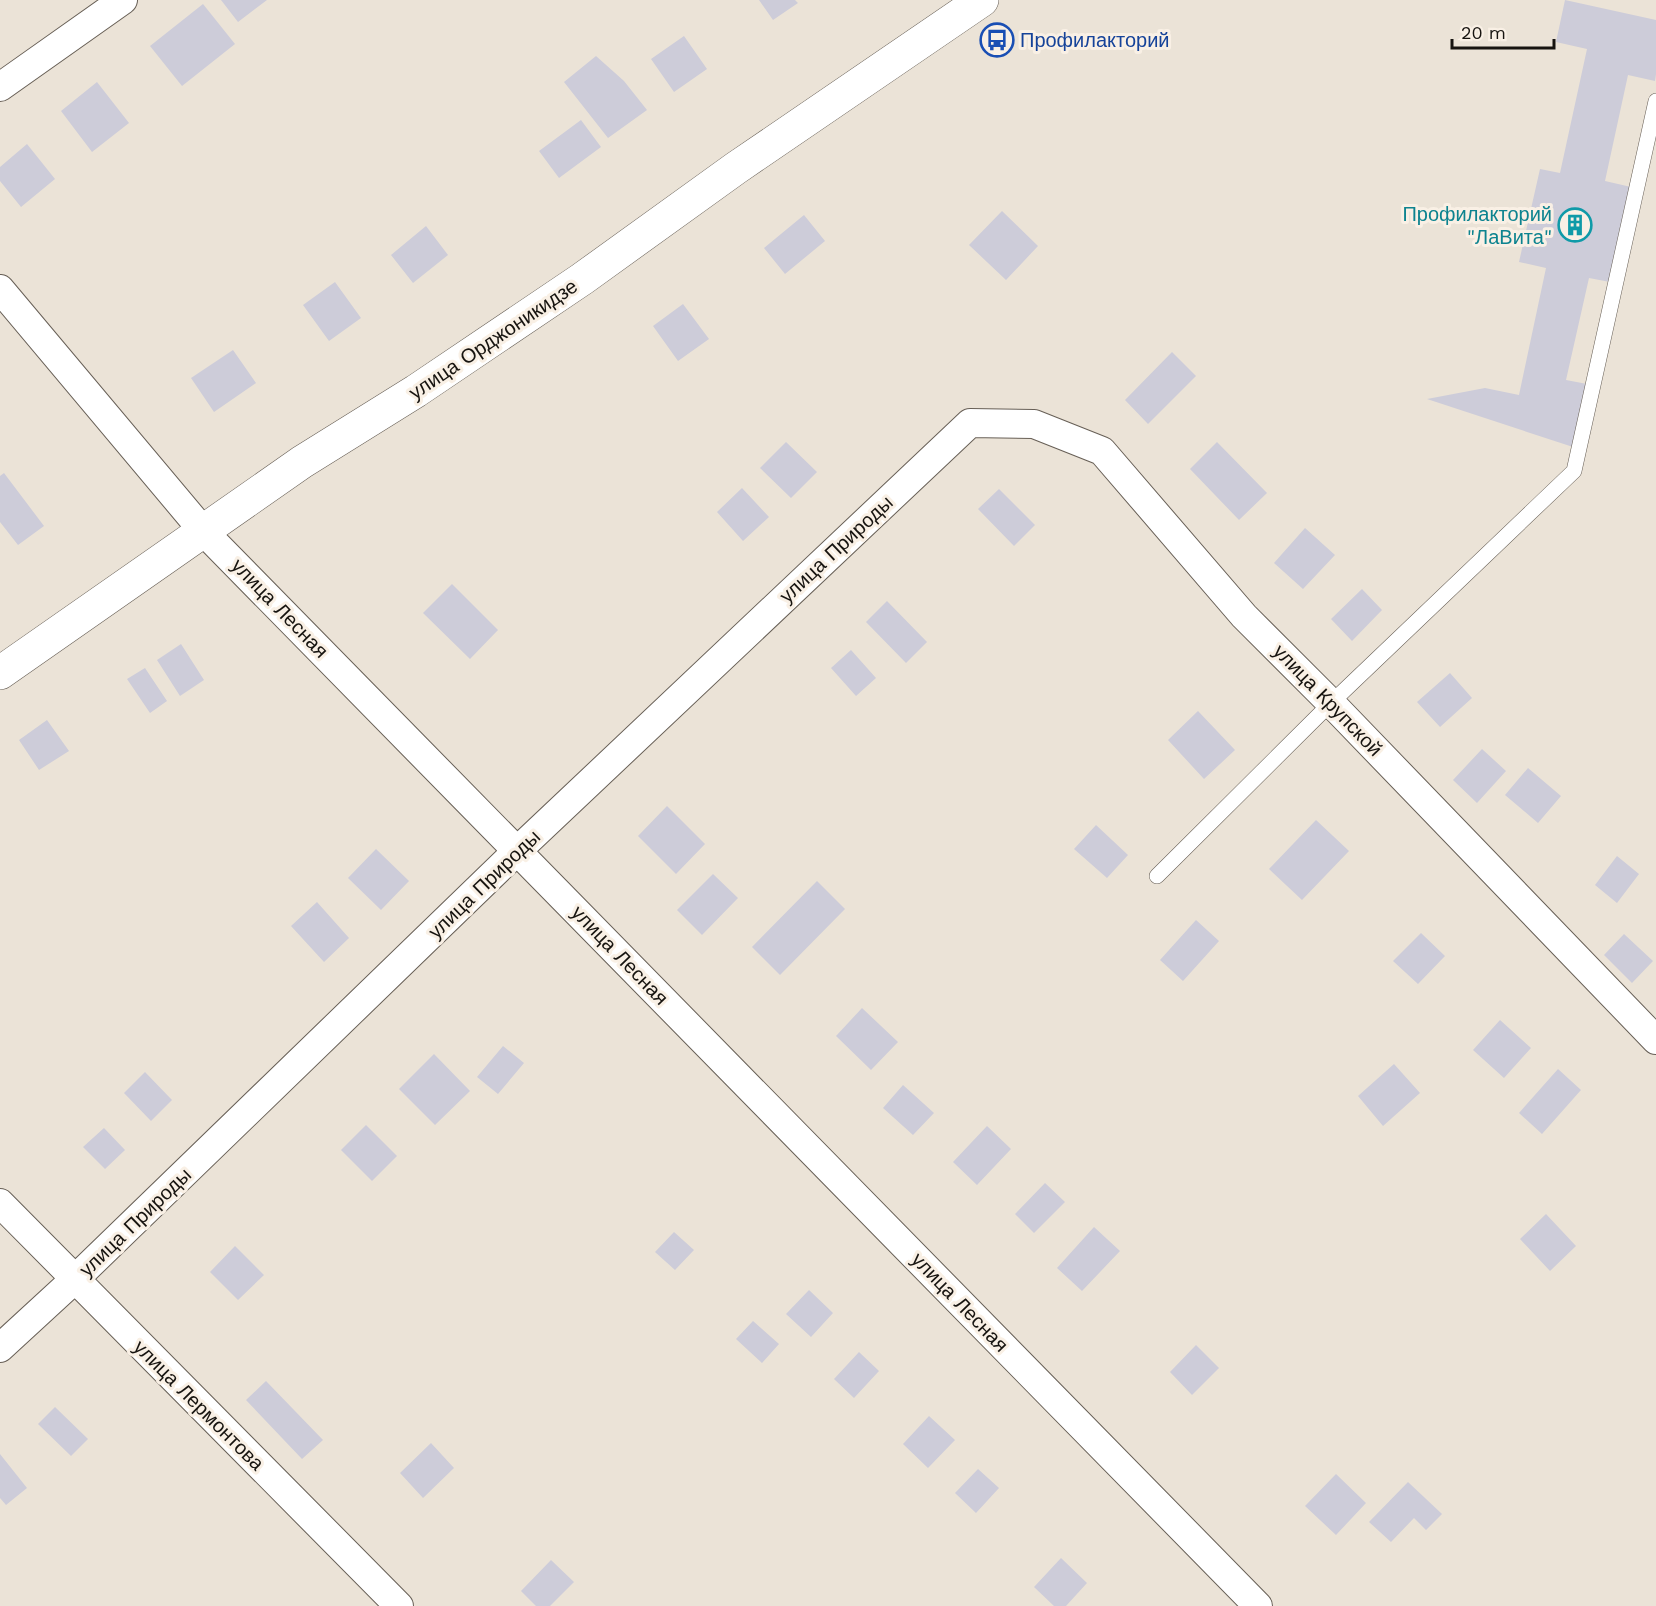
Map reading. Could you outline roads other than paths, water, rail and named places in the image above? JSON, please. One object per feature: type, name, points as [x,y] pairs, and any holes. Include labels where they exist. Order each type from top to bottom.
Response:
[{"type":"main road","name":"улица Орджоникидзе","points":[[0,673],[302,462],[416,390],[582,279],[736,168],[982,0]]},
{"type":"street","points":[[0,87],[123,0]]},
{"type":"street","name":"улица Лесная","points":[[0,289],[204,532],[1258,1606]]},
{"type":"street","name":"улица Крупской","points":[[970,423],[1034,424],[1102,450],[1244,616],[1656,1040]]},
{"type":"street","name":"улица Природы","points":[[0,1348],[75,1280],[517,851],[970,423]]},
{"type":"street","name":"улица Лермонтова","points":[[0,1203],[399,1606]]},
{"type":"lane","points":[[1156,876],[1331,703],[1574,471],[1656,101]]},
{"type":"place","name":"Профилакторий","points":[[997,40]]},
{"type":"place","name":"Профилакторий \"ЛаВита\"","points":[[1575,225]]}]
